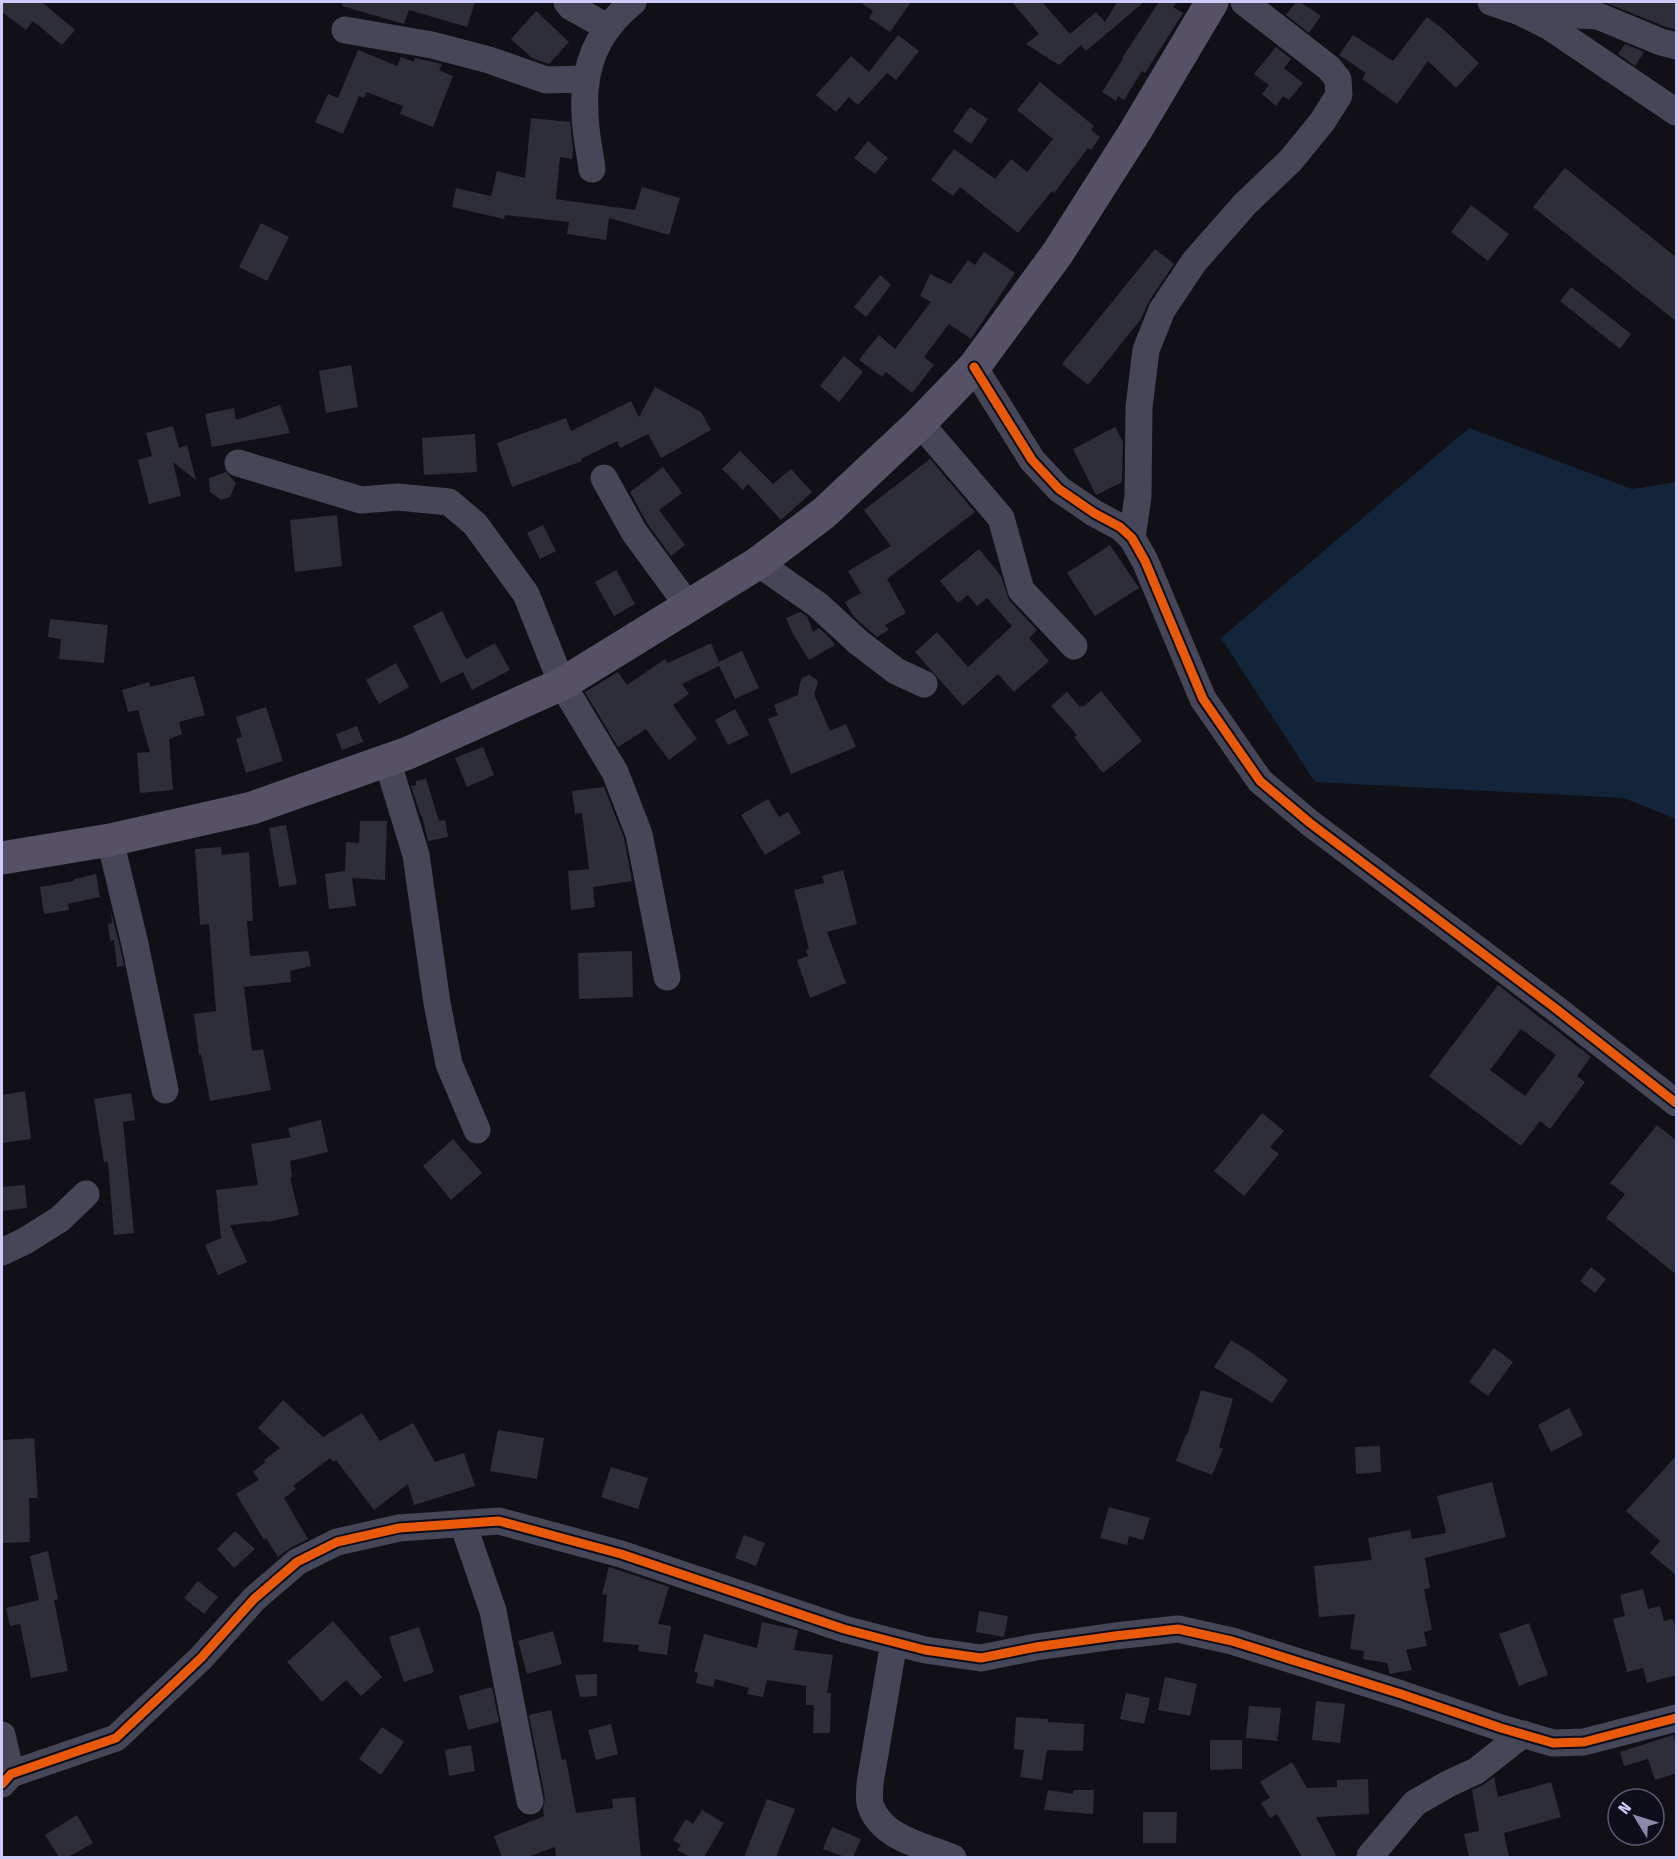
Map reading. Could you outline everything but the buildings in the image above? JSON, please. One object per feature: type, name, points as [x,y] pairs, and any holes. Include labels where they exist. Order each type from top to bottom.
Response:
[{"type":"main road","points":[[2,858],[110,840],[252,808],[418,748],[562,684],[759,563],[824,513],[920,423],[974,367],[1057,254],[1136,130],[1212,2]]},
{"type":"street","points":[[567,2],[571,7],[607,27]]},
{"type":"street","points":[[592,170],[584,113],[586,79],[595,48],[607,27],[633,2]]},
{"type":"street","points":[[1132,538],[1138,496],[1139,407],[1146,350],[1162,310],[1194,262],[1245,204],[1291,160],[1322,122],[1339,95],[1338,79],[1329,68],[1244,2]]},
{"type":"street","points":[[1491,2],[1520,12],[1550,27],[1677,112]]},
{"type":"street","points":[[1520,12],[1598,16],[1661,42],[1677,46]]},
{"type":"street","points":[[345,30],[432,45],[489,60],[546,80],[586,79]]},
{"type":"street","points":[[974,367],[1032,460],[1059,489],[1094,513],[1120,527],[1132,538],[1203,699],[1260,781],[1310,824],[1677,1103]]},
{"type":"street","points":[[920,423],[1001,518],[1021,590],[1074,646]]},
{"type":"street","points":[[238,463],[361,500],[398,497],[449,502],[475,524],[526,594],[562,684],[615,772],[639,834],[667,977]]},
{"type":"street","points":[[604,478],[634,532],[689,607]]},
{"type":"street","points":[[759,563],[818,605],[858,642],[896,671],[924,684]]},
{"type":"street","points":[[387,760],[416,855],[437,1003],[449,1064],[477,1130]]},
{"type":"street","points":[[110,840],[135,944],[165,1090]]},
{"type":"street","points":[[2,1252],[25,1241],[60,1219],[86,1194]]},
{"type":"street","points":[[2,1735],[6,1779],[116,1738],[201,1658],[254,1599],[297,1562],[337,1542],[399,1528],[499,1521],[621,1554],[844,1629],[925,1650],[981,1658],[1115,1635],[1178,1629],[1232,1641],[1553,1743],[1584,1743],[1677,1718]]},
{"type":"street","points":[[464,1524],[493,1611],[530,1802]]},
{"type":"street","points":[[894,1642],[870,1783],[870,1804],[878,1821],[893,1834],[953,1857]]},
{"type":"street","points":[[1370,1856],[1415,1803],[1476,1771],[1523,1734]]},
{"type":"water","points":[[1469,428],[1632,489],[1676,482],[1676,819],[1624,798],[1315,782],[1221,638]]},
{"type":"cycle path","points":[[974,367],[1032,460],[1059,489],[1094,513],[1120,527],[1132,538],[1145,561],[1203,699],[1260,781],[1310,823],[1555,1008],[1676,1103]]},
{"type":"cycle path","points":[[2,1784],[11,1774],[116,1738],[201,1658],[254,1599],[297,1562],[337,1542],[399,1528],[499,1521],[621,1554],[844,1629],[925,1650],[981,1658],[1036,1647],[1178,1629],[1232,1641],[1553,1743],[1584,1742],[1676,1718]]}]
